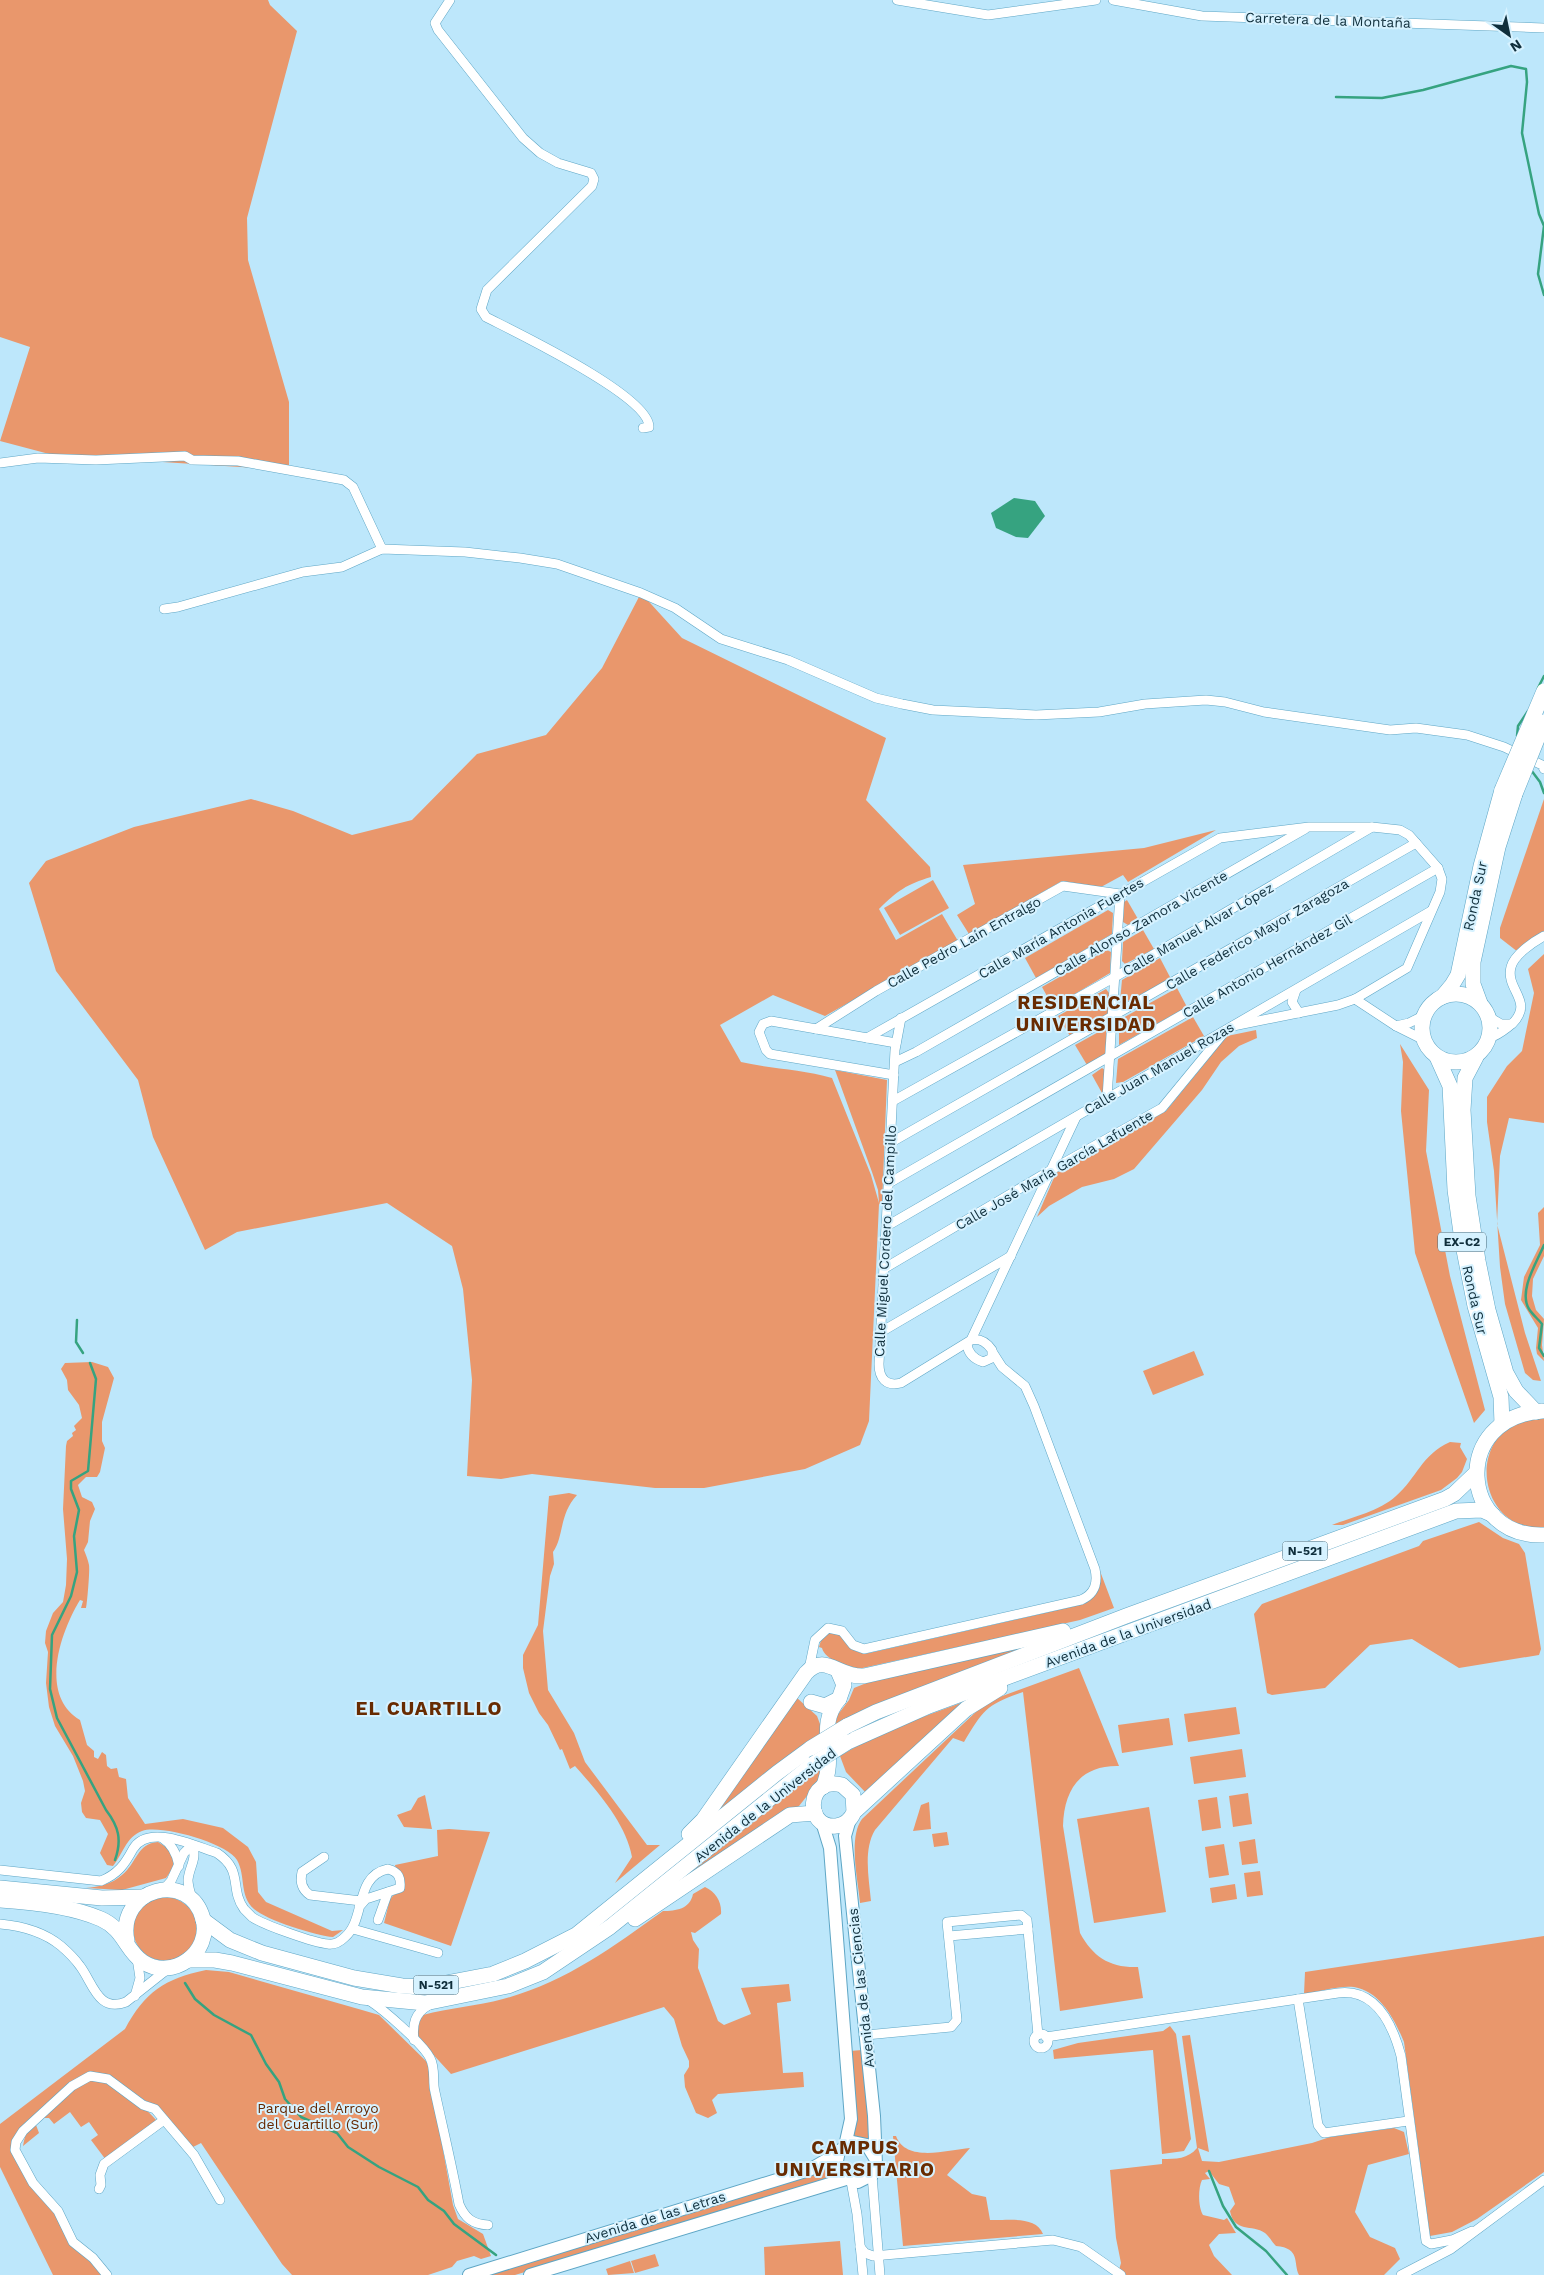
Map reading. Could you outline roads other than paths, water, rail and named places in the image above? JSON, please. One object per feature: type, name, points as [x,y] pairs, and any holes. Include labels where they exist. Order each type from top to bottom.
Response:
[{"type":"highway","points":[[1509,792],[1544,691]]},
{"type":"highway","points":[[1509,792],[1544,722]]},
{"type":"highway","name":"Ronda Sur","points":[[1442,997],[1458,975],[1481,866],[1509,792]]},
{"type":"highway","name":"Ronda Sur","points":[[1480,1003],[1473,984],[1473,962],[1509,792]]},
{"type":"highway","points":[[1424,1040],[1422,1028],[1425,1016],[1434,1003],[1442,997],[1462,994],[1480,1003],[1489,1017],[1489,1038]]},
{"type":"highway","name":"EX-C2","points":[[1476,1057],[1482,1052],[1489,1038]]},
{"type":"highway","name":"EX-C2","points":[[1424,1040],[1429,1050],[1438,1057]]},
{"type":"highway","points":[[1438,1057],[1457,1063],[1476,1057]]},
{"type":"highway","name":"Ronda Sur","points":[[1438,1057],[1450,1086],[1455,1190],[1462,1240],[1475,1306],[1501,1396],[1502,1424]]},
{"type":"highway","name":"Ronda Sur","points":[[1476,1057],[1464,1086],[1463,1118],[1468,1196],[1478,1262],[1488,1310],[1506,1372],[1516,1391],[1540,1411]]},
{"type":"highway","name":"N-521","points":[[1540,1411],[1517,1416],[1493,1431],[1482,1447],[1476,1473],[1479,1492],[1493,1515],[1510,1529],[1520,1533],[1544,1535]]},
{"type":"highway","name":"Avenida de la Universidad","points":[[188,1960],[215,1960],[232,1963],[366,1998],[425,2003],[508,1986],[542,1972],[566,1958],[610,1927],[876,1712],[1126,1616],[1445,1499],[1454,1494],[1476,1473]]},
{"type":"highway","name":"Avenida de la Universidad","points":[[203,1920],[230,1940],[262,1953],[354,1978],[402,1986],[425,1987],[493,1974],[568,1939],[599,1918],[777,1773],[811,1748],[1048,1663],[1456,1512],[1482,1510],[1493,1515]]},
{"type":"highway","points":[[599,1918],[703,1820],[807,1674],[819,1665],[834,1668],[854,1677],[864,1676],[1126,1616]]},
{"type":"highway","points":[[566,1958],[599,1943],[790,1814],[818,1818],[837,1826],[852,1815],[966,1709],[984,1696],[1048,1663]]},
{"type":"highway","points":[[818,1818],[814,1798],[823,1786],[830,1763],[826,1722],[831,1708],[839,1699],[844,1685],[834,1668]]},
{"type":"highway","points":[[807,1674],[803,1689],[826,1722]]},
{"type":"highway","points":[[811,1702],[825,1706],[839,1699]]},
{"type":"highway","points":[[830,1763],[842,1785],[853,1795],[852,1815]]},
{"type":"highway","points":[[823,1786],[832,1784],[842,1785]]},
{"type":"highway","points":[[0,1888],[102,1898],[142,1897],[163,1890],[178,1892],[192,1901]]},
{"type":"highway","points":[[127,1942],[126,1919],[131,1908],[142,1897]]},
{"type":"highway","points":[[0,1900],[64,1908],[101,1919],[127,1942],[137,1957],[152,1966],[169,1968]]},
{"type":"highway","name":"N-521","points":[[192,1901],[203,1920]]},
{"type":"highway","points":[[188,1960],[201,1945],[204,1935],[203,1920]]},
{"type":"highway","name":"N-521","points":[[169,1968],[188,1960]]},
{"type":"main road","name":"Avenida de las Ciencias","points":[[852,1815],[845,1836],[866,2035],[876,2158]]},
{"type":"main road","name":"Avenida de las Ciencias","points":[[818,1818],[830,1848],[851,2119],[841,2150]]},
{"type":"main road","points":[[853,2142],[862,2143],[872,2150],[876,2158],[876,2167],[872,2175],[862,2181],[848,2180],[837,2168],[841,2150],[853,2142]]},
{"type":"main road","name":"Avenida de las Letras","points":[[469,2275],[809,2170],[841,2150]]},
{"type":"main road","name":"Avenida de las Letras","points":[[530,2275],[848,2180]]},
{"type":"street","points":[[450,0],[435,23],[438,30],[479,84],[523,138],[540,153],[558,163],[591,173],[594,179],[592,186],[487,290],[481,309],[486,317],[570,360],[617,392],[647,418],[649,427],[643,428]]},
{"type":"street","points":[[897,0],[988,15],[1096,0]]},
{"type":"street","name":"Carretera de la Montaña","points":[[1113,0],[1202,16],[1544,28]]},
{"type":"street","points":[[0,463],[38,458],[96,460],[184,456],[192,460],[238,461],[344,480],[353,487],[382,549]]},
{"type":"street","points":[[164,609],[178,607],[303,572],[342,567],[382,549],[465,552],[557,564],[616,584],[675,608],[721,639],[788,660],[876,698],[902,704],[934,710],[1036,715],[1099,712],[1145,704],[1206,700],[1224,702],[1264,712],[1390,730],[1416,728],[1467,735],[1504,746],[1542,765],[1544,770]]},
{"type":"street","points":[[1229,1028],[1338,1005],[1355,999],[1407,968],[1440,892],[1442,879],[1438,868],[1404,832],[1372,827],[1309,826],[1264,832]]},
{"type":"street","name":"Calle Alonso Zamora Vicente","points":[[895,1062],[1309,826]]},
{"type":"street","points":[[1341,827],[1347,836],[1346,843]]},
{"type":"street","name":"Calle Manuel Alvar López","points":[[893,1101],[1115,978],[1372,827]]},
{"type":"street","points":[[1264,832],[1271,840],[1271,849]]},
{"type":"street","name":"Calle María Antonia Fuertes","points":[[867,1038],[1220,838],[1264,832]]},
{"type":"street","name":"Calle Federico Mayor Zaragoza","points":[[890,1143],[1416,843]]},
{"type":"street","name":"Calle Antonio Hernández Gil","points":[[888,1183],[1438,868]]},
{"type":"street","name":"Calle Pedro Laín Entralgo","points":[[816,1029],[876,991],[1063,886],[1120,894]]},
{"type":"street","points":[[1107,1098],[1120,894]]},
{"type":"street","name":"Calle Juan Manuel Rozas","points":[[887,1226],[1432,911]]},
{"type":"street","points":[[1411,923],[1416,925],[1422,934]]},
{"type":"street","points":[[1489,1038],[1500,1034],[1518,1017],[1521,1003],[1510,978],[1510,968],[1520,954],[1544,936]]},
{"type":"street","points":[[1296,990],[1292,1002],[1299,1013]]},
{"type":"street","points":[[1355,999],[1396,1026],[1424,1040]]},
{"type":"street","points":[[1272,1018],[1268,1010],[1273,1003],[1290,1012],[1299,1013]]},
{"type":"street","points":[[1396,1026],[1425,1016]]},
{"type":"street","points":[[1489,1017],[1501,1024],[1511,1024]]},
{"type":"street","name":"Calle Miguel Cordero del Campillo","points":[[902,1018],[896,1046],[894,1075],[879,1375],[885,1382],[894,1385],[901,1383],[955,1351],[972,1344]]},
{"type":"street","points":[[894,1075],[770,1054],[766,1050],[759,1032],[763,1024],[771,1021],[867,1038],[896,1046],[908,1056]]},
{"type":"street","name":"Calle José María García Lafuente","points":[[885,1268],[1051,1170],[1162,1108],[1229,1028]]},
{"type":"street","points":[[1192,1050],[1200,1054],[1202,1060]]},
{"type":"street","points":[[1002,1366],[976,1359],[972,1344],[978,1327],[1076,1116]]},
{"type":"street","points":[[1054,1129],[1061,1133],[1065,1141]]},
{"type":"street","points":[[891,1131],[904,1136]]},
{"type":"street","points":[[1025,1186],[1033,1188],[1039,1196]]},
{"type":"street","points":[[888,1211],[908,1214]]},
{"type":"street","points":[[881,1332],[1011,1256]]},
{"type":"street","points":[[807,1674],[814,1651],[815,1640],[828,1628],[842,1631],[853,1645],[864,1649],[1081,1600],[1094,1590],[1096,1580],[1095,1569],[1025,1386],[1002,1366],[989,1346],[972,1344]]},
{"type":"street","points":[[985,1361],[992,1358],[993,1353]]},
{"type":"street","points":[[814,1651],[834,1668]]},
{"type":"street","points":[[157,1835],[172,1848],[177,1857],[179,1867]]},
{"type":"street","points":[[0,1870],[101,1881],[112,1877],[125,1864],[135,1846],[144,1838],[157,1835],[217,1853],[232,1867],[236,1877],[238,1898],[252,1918],[308,1939],[330,1945],[338,1943],[353,1928],[360,1904],[370,1880],[381,1870],[388,1869],[398,1874],[401,1880],[400,1888],[366,1899],[360,1904]]},
{"type":"street","points":[[192,1845],[195,1850],[194,1863],[188,1882],[192,1901]]},
{"type":"street","points":[[163,1890],[179,1867],[184,1853],[192,1845]]},
{"type":"street","points":[[194,1863],[205,1856],[217,1853]]},
{"type":"street","points":[[324,1857],[302,1872],[301,1879],[306,1892],[360,1904]]},
{"type":"street","points":[[378,1920],[388,1892]]},
{"type":"street","points":[[866,2035],[951,2027],[957,2020],[947,1922],[1021,1915],[1027,1920],[1044,2038],[1348,1992],[1360,1995],[1380,2010],[1394,2031],[1401,2056],[1408,2121],[1426,2241],[1431,2244],[1442,2243],[1472,2231]]},
{"type":"street","points":[[0,1924],[22,1926],[39,1932],[62,1946],[80,1966],[96,1994],[108,2004],[120,2005],[135,1997],[169,1968]]},
{"type":"street","points":[[353,1928],[438,1953]]},
{"type":"street","points":[[949,1936],[1028,1929]]},
{"type":"street","points":[[135,1997],[140,1978],[137,1957]]},
{"type":"street","points":[[366,1998],[387,2012],[430,2058],[434,2069],[434,2089],[443,2122],[459,2204],[464,2216],[476,2224],[488,2224]]},
{"type":"street","points":[[1298,1999],[1318,2125],[1324,2133],[1408,2121]]},
{"type":"street","points":[[414,2040],[412,2028],[414,2020],[422,2010],[434,2002]]},
{"type":"street","points":[[107,2275],[93,2258],[73,2242],[58,2211],[33,2183],[15,2150],[16,2142],[28,2126],[72,2086],[90,2076],[108,2079],[143,2105],[155,2110],[194,2155],[220,2200]]},
{"type":"street","points":[[99,2189],[101,2186],[100,2170],[104,2164],[164,2120]]},
{"type":"street","points":[[872,2175],[880,2275]]},
{"type":"street","points":[[848,2180],[863,2275]]},
{"type":"street","points":[[1401,2275],[1451,2249],[1472,2231],[1544,2180]]},
{"type":"street","points":[[860,2247],[868,2255],[878,2256],[1053,2240],[1081,2247],[1121,2275]]},
{"type":"waterway","points":[[1336,97],[1382,98],[1423,90],[1511,66],[1526,69],[1527,82],[1522,133],[1539,214],[1544,226],[1538,274],[1544,295]]},
{"type":"waterway","points":[[1538,688],[1544,676]]},
{"type":"waterway","points":[[1517,736],[1518,726],[1528,711]]},
{"type":"waterway","points":[[1531,770],[1540,782],[1544,793]]},
{"type":"waterway","points":[[1544,1245],[1527,1285],[1526,1294],[1526,1302],[1529,1309],[1542,1324],[1539,1348],[1544,1356]]},
{"type":"waterway","points":[[77,1320],[76,1342],[83,1353]]},
{"type":"waterway","points":[[90,1363],[96,1379],[88,1471],[71,1481],[71,1489],[79,1510],[74,1536],[77,1572],[71,1596],[52,1635],[50,1689],[57,1718],[114,1822],[119,1840],[115,1860]]},
{"type":"waterway","points":[[185,1983],[195,1999],[214,2015],[251,2035],[266,2064],[279,2082],[285,2099],[301,2117],[337,2133],[348,2147],[379,2167],[418,2187],[428,2200],[444,2211],[454,2224],[496,2255]]},
{"type":"waterway","points":[[1209,2171],[1223,2206],[1236,2227],[1266,2251],[1287,2275]]},
{"type":"district","name":"RESIDENCIAL UNIVERSIDAD","points":[[1086,1013]]},
{"type":"district","name":"EL CUARTILLO","points":[[429,1708]]},
{"type":"district","name":"CAMPUS UNIVERSITARIO","points":[[855,2158]]},
{"type":"park label","name":"Parque del Arroyo del Cuartillo (Sur)","points":[[318,2116]]}]
